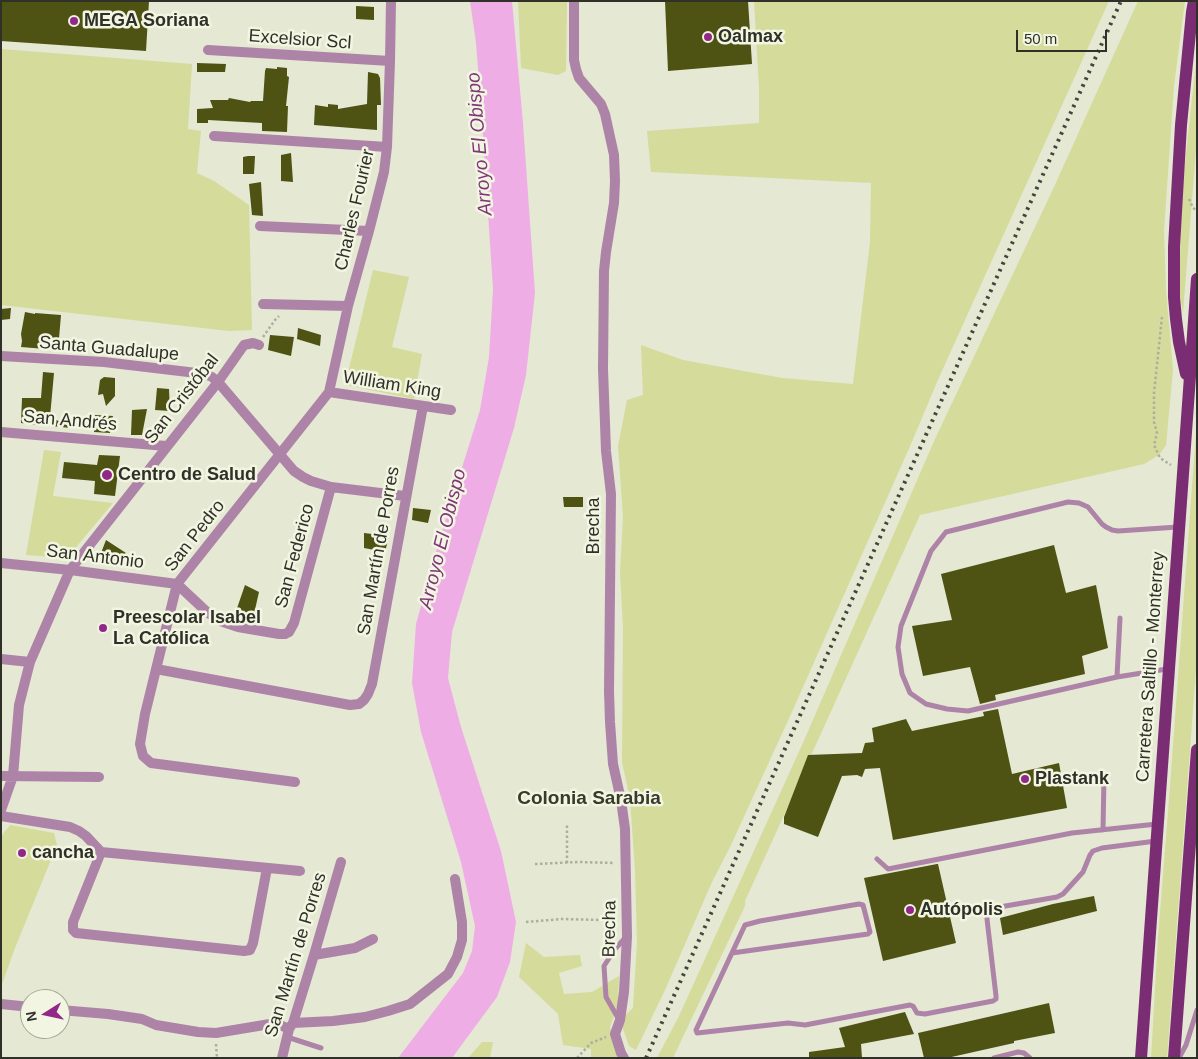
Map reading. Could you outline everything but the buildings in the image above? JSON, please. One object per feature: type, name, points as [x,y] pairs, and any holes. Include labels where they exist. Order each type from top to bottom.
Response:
[{"type":"main road","points":[[1188,385],[1176,319],[1174,247],[1181,125],[1194,1]]},
{"type":"main road","name":"Carretera Saltillo - Monterrey","points":[[1141,1058],[1197,279]]},
{"type":"main road","points":[[1174,1058],[1197,750]]},
{"type":"street","name":"Charles Fourier","points":[[329,392],[348,306],[384,172],[387,147],[391,1]]},
{"type":"street","name":"Brecha","points":[[574,1],[574,60],[576,69],[580,78],[601,104],[614,155],[614,203],[604,271],[603,369],[606,451],[611,494],[608,691],[613,764],[625,829],[628,936],[624,992],[620,1020],[615,1034]]},
{"type":"street","name":"Excelsior Scl","points":[[208,50],[390,61]]},
{"type":"street","points":[[214,136],[387,147]]},
{"type":"street","points":[[260,226],[369,231]]},
{"type":"street","points":[[263,304],[348,306]]},
{"type":"street","name":"San Cristóbal","points":[[1,810],[13,776],[19,705],[30,662],[70,570],[218,382],[244,345],[253,343],[259,345]]},
{"type":"street","name":"Santa Guadalupe","points":[[1,356],[104,362],[205,374],[218,382],[294,471],[303,477],[331,487],[405,496]]},
{"type":"street","name":"William King","points":[[329,392],[451,410]]},
{"type":"street","name":"San Pedro","points":[[295,782],[151,763],[143,756],[140,744],[145,714],[176,584],[329,392]]},
{"type":"street","name":"San Martín de Porres","points":[[156,669],[350,705],[359,704],[364,700],[372,684],[423,406]]},
{"type":"street","name":"San Andrés","points":[[1,432],[166,446]]},
{"type":"street","name":"San Federico","points":[[176,584],[208,612],[223,622],[238,627],[280,634],[289,632],[294,622],[331,487]]},
{"type":"street","name":"San Antonio","points":[[1,563],[176,584]]},
{"type":"street","points":[[1,659],[30,662]]},
{"type":"street","points":[[1,776],[99,777]]},
{"type":"street","points":[[1,816],[70,827],[86,836],[101,852],[300,870]]},
{"type":"street","points":[[101,852],[73,922],[73,930],[76,933],[244,951],[250,950],[253,943],[267,868]]},
{"type":"street","name":"San Martín de Porres","points":[[282,1058],[341,862]]},
{"type":"street","points":[[70,1011],[142,1019],[156,1025],[176,1029],[216,1032],[270,1024],[280,1025],[290,1030],[333,1020],[365,1017],[410,1004],[448,974],[458,957],[462,940],[462,922],[455,878]]},
{"type":"street","points":[[314,955],[355,948],[373,939]]},
{"type":"street","points":[[1,1004],[20,1006]]},
{"type":"street","points":[[615,1034],[624,1058]]},
{"type":"lane","points":[[1169,668],[1117,677],[968,711],[926,704],[910,693],[902,674],[898,646],[901,626],[931,551],[946,532],[1068,502],[1079,503],[1088,507],[1102,524],[1112,530],[1179,527]]},
{"type":"lane","points":[[1117,677],[1120,618]]},
{"type":"lane","points":[[1103,830],[1104,777]]},
{"type":"lane","points":[[877,859],[888,869],[1072,833],[1158,824]]},
{"type":"lane","points":[[732,954],[868,934],[870,932],[863,905],[859,904],[745,925],[696,1030],[698,1032],[788,1023],[804,1025],[910,1005],[913,1006],[917,1013],[925,1014],[993,1001],[996,999],[996,996],[987,919],[988,911],[994,908],[1057,897],[1083,872],[1093,851],[1156,840]]},
{"type":"lane","points":[[620,1020],[606,997],[604,966],[615,949],[628,936]]},
{"type":"lane","points":[[1179,1058],[1186,1046],[1197,1010]]},
{"type":"lane","points":[[290,1030],[321,1048]]},
{"type":"lane","points":[[994,1058],[1018,1052],[1024,1053],[1030,1058]]},
{"type":"path","points":[[259,345],[275,320],[292,304]]},
{"type":"path","points":[[1163,312],[1154,394],[1154,422],[1157,433],[1154,445],[1160,458],[1182,472]]},
{"type":"path","points":[[567,825],[567,862]]},
{"type":"path","points":[[535,864],[567,862],[626,864]]},
{"type":"path","points":[[526,922],[562,919],[602,920],[627,918]]},
{"type":"path","points":[[577,1058],[591,1042],[615,1034]]},
{"type":"green space","points":[[518,1],[567,1],[566,71],[558,75],[521,68]]},
{"type":"green space","points":[[754,1],[1109,1],[937,382],[791,714],[636,1050],[629,1046],[620,1020],[633,1008],[637,943],[635,870],[630,799],[622,762],[623,627],[620,573],[623,517],[618,446],[627,400],[643,395],[641,345],[683,360],[782,378],[853,384],[870,242],[871,183],[651,172],[647,131],[759,123]]},
{"type":"green space","points":[[1138,1],[1185,1],[1174,86],[1164,231],[1166,290],[1173,370],[1166,445],[1159,455],[1144,464],[920,515],[745,901],[745,906],[673,1058],[657,1058],[679,1016],[802,745],[935,439],[1054,187]]},
{"type":"green space","points":[[1,49],[192,64],[188,129],[201,131],[197,173],[214,181],[249,205],[252,330],[229,331],[1,305]]},
{"type":"green space","points":[[1197,53],[1197,137],[1183,313],[1179,289],[1182,191]]},
{"type":"green space","points":[[373,270],[409,277],[392,347],[422,354],[414,399],[345,385]]},
{"type":"green space","points":[[1197,419],[1197,656],[1167,1058],[1151,1058],[1158,938]]},
{"type":"green space","points":[[44,450],[61,452],[53,496],[113,503],[67,558],[26,555]]},
{"type":"green space","points":[[10,825],[54,833],[57,845],[1,987],[1,838]]},
{"type":"green space","points":[[526,943],[544,957],[580,955],[582,966],[559,973],[564,994],[592,992],[619,976],[618,1005],[610,1027],[618,1058],[591,1058],[591,1049],[563,1045],[558,1014],[519,977]]},
{"type":"green space","points":[[482,1042],[493,1042],[490,1058],[468,1058]]},
{"type":"water","name":"Arroyo El Obispo","points":[[470,1],[512,1],[535,293],[526,375],[514,428],[452,632],[448,678],[461,727],[501,851],[516,922],[510,962],[497,997],[452,1058],[398,1058],[463,973],[472,951],[475,926],[461,862],[421,732],[412,683],[416,624],[439,541],[480,410],[489,357],[493,289],[476,43]]},
{"type":"railway","points":[[646,1058],[1121,1]]},
{"type":"place","name":"MEGA Soriana","points":[[74,21]]},
{"type":"place","name":"Oalmax","points":[[708,37]]},
{"type":"place","name":"Centro de Salud","points":[[107,475]]},
{"type":"place","name":"Preescolar Isabel La Católica","points":[[103,628]]},
{"type":"place","name":"Plastank","points":[[1025,779]]},
{"type":"place","name":"cancha","points":[[22,853]]},
{"type":"place","name":"Autópolis","points":[[910,910]]},
{"type":"district","name":"Colonia Sarabia","points":[[589,799]]}]
